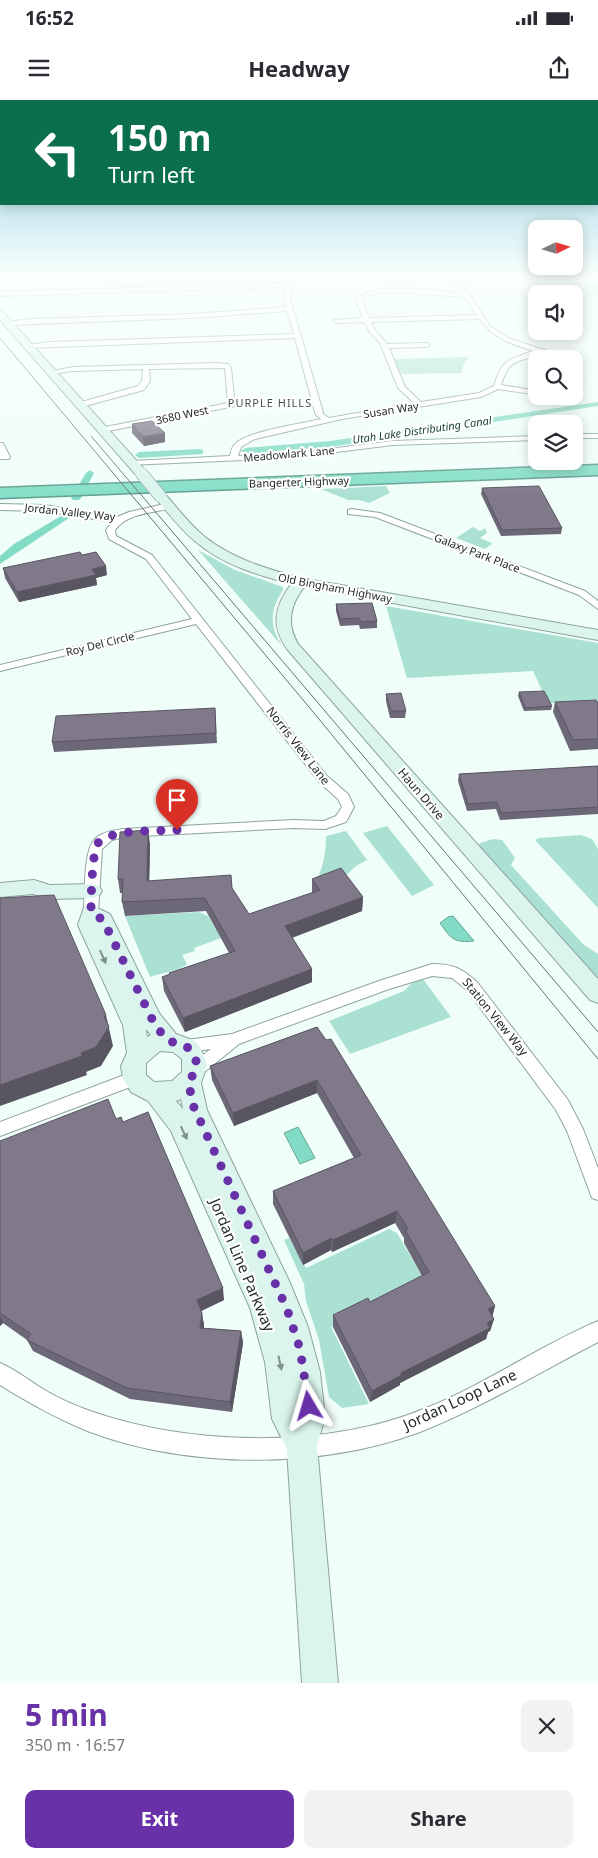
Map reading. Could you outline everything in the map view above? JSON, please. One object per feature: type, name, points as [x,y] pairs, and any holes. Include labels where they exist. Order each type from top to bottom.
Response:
[{"type":"highway","name":"Bangerter Highway","points":[[0,483],[598,461]]},
{"type":"highway","name":"Bangerter Highway","points":[[0,493],[598,470]]},
{"type":"street","name":"Old Bingham Highway","points":[[31,350],[190,530],[214,549],[242,564],[268,574],[300,582],[597,632]]},
{"type":"street","points":[[302,350],[319,413],[327,420]]},
{"type":"street","points":[[387,350],[402,388],[420,405]]},
{"type":"street","points":[[528,392],[496,387],[502,370],[508,364],[540,351],[537,350]]},
{"type":"street","points":[[51,372],[73,369],[226,365]]},
{"type":"street","name":"3680 West","points":[[103,430],[232,404],[228,368],[226,365]]},
{"type":"street","points":[[81,405],[141,388],[146,381],[146,367]]},
{"type":"street","name":"Susan Way","points":[[234,459],[235,449],[246,439],[327,420],[478,396],[496,387]]},
{"type":"street","points":[[583,436],[598,436]]},
{"type":"street","name":"Meadowlark Lane","points":[[131,463],[304,455],[384,444],[528,438]]},
{"type":"street","points":[[0,445],[3,457]]},
{"type":"street","name":"Jordan Valley Way","points":[[0,507],[44,508],[118,520],[165,501]]},
{"type":"street","name":"Galaxy Park Place","points":[[351,512],[377,515],[582,593],[598,606]]},
{"type":"street","name":"Norris View Lane","points":[[92,901],[95,849],[103,839],[119,834],[158,831],[294,824],[325,825],[338,821],[347,810],[348,804],[344,797],[327,784],[147,555],[118,542],[112,537],[110,530],[118,520]]},
{"type":"street","name":"Haun Drive","points":[[300,582],[286,602],[283,613],[282,625],[292,646],[598,994]]},
{"type":"street","name":"Roy Del Circle","points":[[0,668],[199,620]]},
{"type":"street","points":[[0,890],[34,887],[92,901],[151,1019],[177,1043],[192,1052],[196,1060],[193,1076],[180,1089],[168,1093],[146,1086],[0,1129]]},
{"type":"street","points":[[0,900],[33,898],[49,892]]},
{"type":"street","points":[[92,901],[88,925],[134,1025],[139,1054]]},
{"type":"street","name":"Station View Way","points":[[177,1043],[233,1040],[423,972],[437,969],[457,973],[472,986],[556,1094],[575,1129],[598,1192]]},
{"type":"street","name":"Station View Way","points":[[193,1076],[208,1060],[222,1052],[233,1040]]},
{"type":"street","points":[[146,1086],[133,1066],[139,1054],[152,1044],[177,1043]]},
{"type":"street","name":"Jordan Line Parkway","points":[[193,1076],[192,1103],[280,1292],[294,1327],[304,1372],[310,1417],[302,1446],[320,1683]]},
{"type":"street","name":"Jordan Line Parkway","points":[[146,1086],[180,1124],[262,1306],[280,1362],[287,1419],[302,1446]]},
{"type":"street","name":"Jordan Loop Lane","points":[[0,1373],[36,1396],[72,1413],[112,1428],[192,1446],[227,1449],[265,1449],[361,1438],[410,1425],[455,1406],[598,1331]]},
{"type":"shaded area","points":[[469,357],[461,373],[401,374],[394,359]]},
{"type":"shaded area","points":[[386,486],[390,493],[369,503],[359,500],[348,500],[321,489]]},
{"type":"shaded area","points":[[473,527],[480,531],[485,528],[487,533],[480,538],[492,544],[485,549],[456,538]]},
{"type":"shaded area","points":[[198,550],[235,570],[283,587],[273,618],[273,625],[282,646]]},
{"type":"shaded area","points":[[386,606],[598,643],[598,704],[548,703],[533,671],[407,678]]},
{"type":"shaded area","points":[[387,826],[434,885],[412,896],[363,833]]},
{"type":"shaded area","points":[[346,831],[367,860],[356,866],[343,878],[314,885],[323,861],[326,836]]},
{"type":"shaded area","points":[[581,835],[592,839],[598,849],[598,908],[535,840],[539,838]]},
{"type":"shaded area","points":[[493,839],[502,840],[515,858],[511,865],[583,944],[598,954],[598,982],[478,848],[480,843]]},
{"type":"shaded area","points":[[199,912],[208,916],[221,938],[194,948],[195,951],[182,955],[187,964],[184,966],[150,977],[125,916]]},
{"type":"shaded area","points":[[453,916],[474,941],[457,940],[447,933],[440,923]]},
{"type":"shaded area","points":[[423,979],[451,1017],[350,1054],[329,1021],[404,991],[412,983]]},
{"type":"shaded area","points":[[298,1127],[315,1158],[300,1164],[284,1133]]},
{"type":"shaded area","points":[[389,1229],[397,1233],[426,1283],[331,1327],[369,1404],[342,1408],[329,1397],[319,1340],[306,1301],[304,1284],[284,1240],[289,1238],[306,1268]]},
{"type":"building","points":[[152,421],[165,433],[143,437],[132,424]]},
{"type":"building","points":[[539,486],[562,528],[502,530],[482,488]]},
{"type":"building","points":[[80,552],[82,555],[96,552],[106,566],[92,569],[96,575],[17,592],[3,568]]},
{"type":"building","points":[[372,603],[377,621],[361,622],[359,618],[340,619],[336,604]]},
{"type":"building","points":[[544,691],[552,706],[525,708],[519,692]]},
{"type":"building","points":[[401,693],[406,711],[391,711],[386,694]]},
{"type":"building","points":[[596,700],[598,703],[598,739],[573,740],[555,702]]},
{"type":"building","points":[[215,708],[216,733],[52,742],[56,716]]},
{"type":"building","points":[[598,766],[598,807],[501,813],[497,802],[468,804],[459,774]]},
{"type":"building","points":[[148,830],[147,881],[231,875],[232,888],[249,914],[320,890],[312,879],[341,868],[363,897],[285,926],[312,969],[183,1018],[162,977],[235,951],[205,898],[122,902],[123,879],[118,879],[120,832]]},
{"type":"building","points":[[54,895],[106,1015],[104,1016],[109,1027],[96,1047],[81,1053],[82,1056],[0,1085],[0,898]]},
{"type":"building","points":[[317,1027],[326,1040],[331,1039],[495,1306],[488,1309],[494,1319],[487,1323],[490,1328],[401,1373],[402,1375],[372,1391],[333,1315],[368,1298],[370,1302],[429,1272],[405,1230],[408,1229],[397,1211],[333,1240],[331,1238],[303,1253],[273,1191],[361,1155],[317,1080],[233,1113],[210,1066]]},
{"type":"building","points":[[108,1099],[116,1119],[121,1117],[123,1122],[148,1112],[223,1288],[197,1300],[202,1313],[200,1328],[241,1331],[230,1402],[127,1388],[27,1340],[31,1334],[0,1313],[0,1141]]},
{"type":"waterway","name":"Utah Lake Distributing Canal","points":[[245,451],[330,444],[598,404]]},
{"type":"waterway","name":"Utah Lake Distributing Canal","points":[[139,455],[200,452]]},
{"type":"waterway","name":"Utah Lake Distributing Canal","points":[[76,498],[90,473]]},
{"type":"waterway","name":"Utah Lake Distributing Canal","points":[[0,561],[18,546],[66,516]]},
{"type":"tram line","points":[[10,350],[314,713],[598,1059]]},
{"type":"tram line","points":[[91,436],[598,1032]]},
{"type":"district","name":"PURPLE HILLS","points":[[270,403]]},
{"type":"route","points":[[177,830],[119,834],[99,842],[94,853],[91,912],[103,920],[156,1027],[169,1041],[186,1046],[196,1060],[194,1076],[189,1082],[192,1103],[280,1292],[294,1327],[300,1349],[309,1406]]}]
